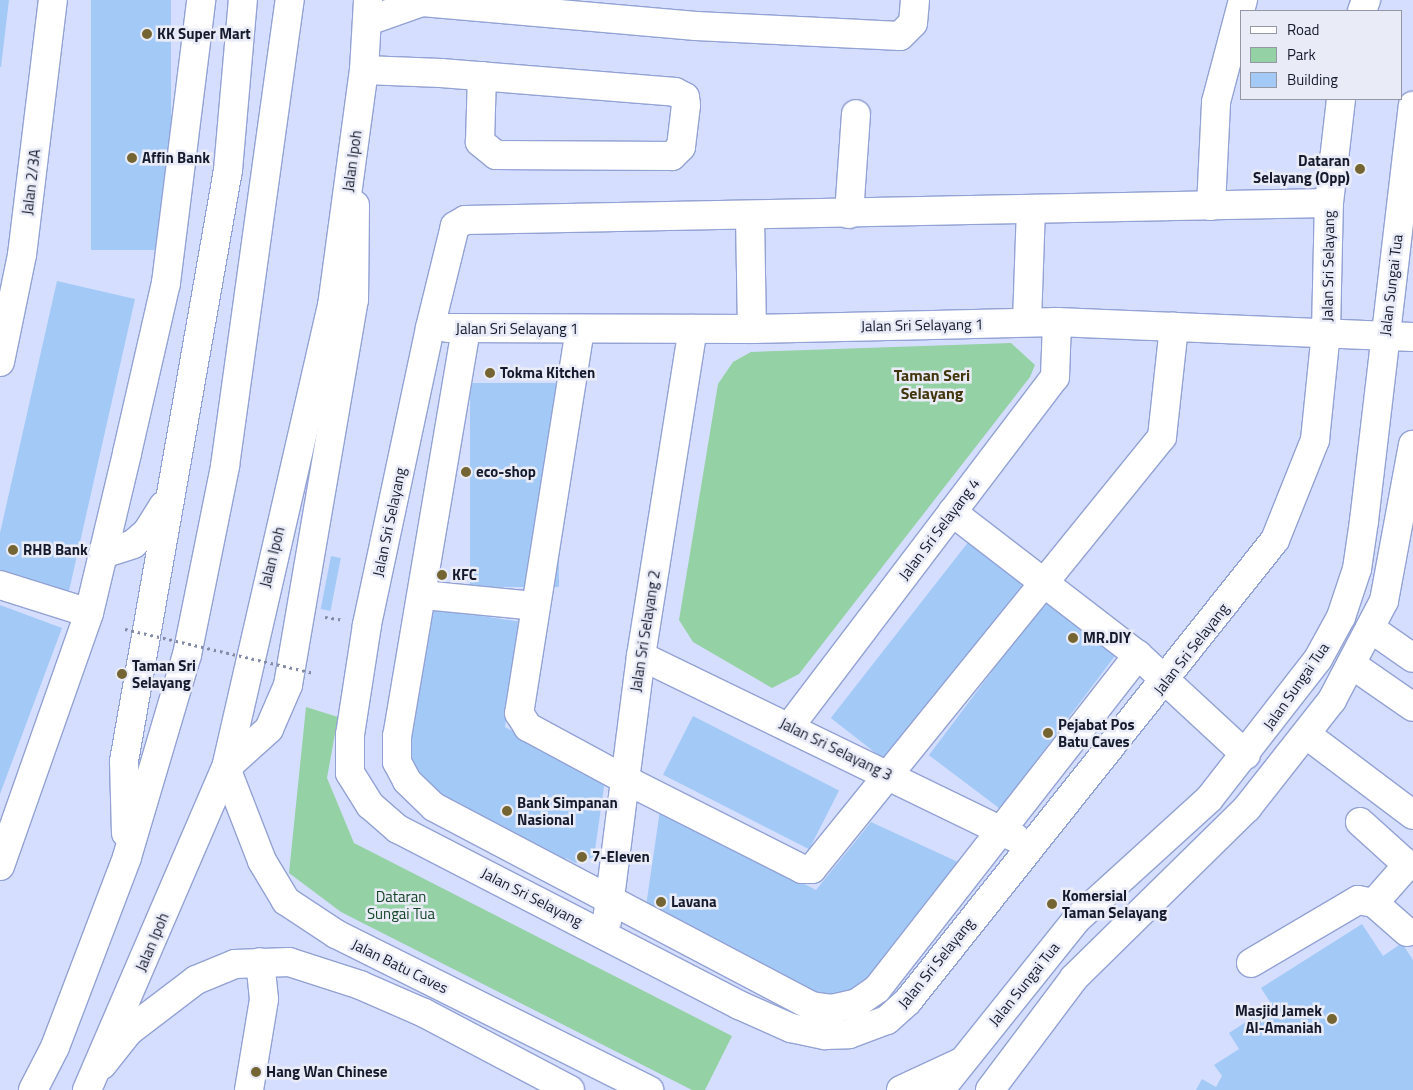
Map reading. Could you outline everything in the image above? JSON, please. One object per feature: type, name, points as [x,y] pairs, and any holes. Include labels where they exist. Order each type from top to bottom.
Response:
[{"type":"main road","name":"Jalan 2/3A","points":[[0,362],[11,254],[53,0]]},
{"type":"main road","points":[[0,866],[89,613],[166,283],[201,0]]},
{"type":"main road","points":[[127,857],[124,761],[228,170],[243,0]]},
{"type":"main road","points":[[33,1090],[55,1046],[127,857],[187,655],[225,466],[290,0]]},
{"type":"main road","points":[[368,10],[422,2],[900,36],[913,23],[915,0]]},
{"type":"main road","name":"Jalan Ipoh","points":[[91,1082],[226,768],[332,306],[364,70],[368,10]]},
{"type":"main road","points":[[1211,206],[1216,102],[1240,11]]},
{"type":"main road","points":[[364,70],[482,76],[676,92],[685,98],[686,105],[681,147],[672,156],[496,154],[480,142],[482,76]]},
{"type":"main road","name":"Jalan Sri Selayang","points":[[1330,203],[750,216],[465,220],[455,226],[430,328],[367,624],[350,735],[350,773],[370,805],[398,829],[791,1028],[824,1035],[849,1034],[887,1020],[908,1001],[1028,845],[1165,683],[1275,540],[1315,440],[1326,331],[1330,203],[1341,100]]},
{"type":"main road","name":"Jalan Sungai Tua","points":[[940,1090],[1077,920],[1175,833],[1246,754],[1318,659],[1341,617],[1357,569],[1413,106]]},
{"type":"main road","points":[[849,214],[856,114]]},
{"type":"main road","points":[[226,768],[269,729],[288,686],[354,300],[355,133]]},
{"type":"main road","points":[[1027,322],[1031,210]]},
{"type":"main road","points":[[750,216],[752,329]]},
{"type":"main road","name":"Jalan Sri Selayang 1","points":[[430,328],[752,329],[1057,322],[1326,331],[1413,337]]},
{"type":"main road","name":"Jalan Sri Selayang 4","points":[[790,726],[1055,377],[1057,322]]},
{"type":"main road","points":[[580,329],[519,713],[528,728],[802,869],[812,870],[1162,438],[1174,327]]},
{"type":"main road","name":"Jalan Sri Selayang","points":[[466,328],[423,595],[397,736],[398,762],[407,781],[434,807],[610,904],[811,1006],[832,1009],[857,1003],[877,988],[1138,655]]},
{"type":"main road","name":"Jalan Sri Selayang 2","points":[[605,933],[641,656],[693,329]]},
{"type":"main road","points":[[998,1083],[1074,978],[1147,902],[1207,851],[1307,735],[1351,664],[1370,628],[1395,558],[1413,445]]},
{"type":"main road","points":[[103,554],[133,544],[147,532],[172,488]]},
{"type":"main road","points":[[952,512],[1138,655],[1165,683],[1246,754]]},
{"type":"main road","points":[[0,585],[89,613]]},
{"type":"main road","points":[[423,595],[535,606]]},
{"type":"main road","points":[[1370,628],[1413,658]]},
{"type":"main road","name":"Jalan Sri Selayang 3","points":[[641,656],[790,726],[1028,845]]},
{"type":"main road","points":[[1351,664],[1413,707]]},
{"type":"main road","points":[[1307,735],[1413,814]]},
{"type":"main road","name":"Jalan Batu Caves","points":[[226,768],[262,862],[286,901],[336,934],[650,1090]]},
{"type":"main road","points":[[1360,822],[1403,861],[1403,870],[1374,903]]},
{"type":"main road","points":[[1251,963],[1344,906],[1358,900],[1374,903],[1407,932]]},
{"type":"main road","points":[[249,1090],[264,999],[260,962]]},
{"type":"main road","points":[[91,1082],[129,1031],[163,1001],[217,969],[260,962],[288,962],[360,985],[570,1090]]},
{"type":"main road","points":[[26,1090],[55,1046]]},
{"type":"main road","points":[[902,1090],[965,1060]]},
{"type":"path","points":[[125,629],[314,673]]},
{"type":"green space","points":[[1011,343],[1035,365],[1030,377],[799,674],[772,688],[693,642],[679,620],[718,384],[733,362],[751,352]]},
{"type":"green space","name":"Dataran Sungai Tua","points":[[306,707],[338,717],[327,778],[354,843],[732,1036],[705,1090],[692,1090],[341,912],[289,873]]},
{"type":"building","points":[[0,0],[9,0],[1,67],[0,67]]},
{"type":"building","points":[[91,0],[171,0],[171,250],[91,250]]},
{"type":"building","points":[[57,281],[135,299],[69,591],[0,575],[0,533]]},
{"type":"building","points":[[470,383],[559,383],[559,587],[470,587]]},
{"type":"building","points":[[973,536],[1030,580],[888,762],[831,718]]},
{"type":"building","points":[[331,556],[341,558],[331,611],[321,609]]},
{"type":"building","points":[[1048,597],[1119,651],[1000,809],[929,755]]},
{"type":"building","points":[[0,605],[62,628],[0,794]]},
{"type":"building","points":[[431,608],[522,622],[505,727],[605,780],[594,857],[575,863],[566,858],[565,867],[422,793],[402,761]]},
{"type":"building","points":[[693,716],[839,790],[809,849],[663,775]]},
{"type":"building","points":[[660,810],[816,890],[871,822],[958,862],[860,989],[823,999],[646,906]]},
{"type":"building","name":"Masjid Jamek Al-Amaniah","points":[[1362,924],[1383,956],[1402,943],[1413,960],[1413,1090],[1196,1090],[1202,1079],[1216,1087],[1222,1076],[1214,1065],[1239,1049],[1229,1033],[1272,1005],[1261,988]]},
{"type":"place","name":"KK Super Mart","points":[[147,34]]},
{"type":"place","name":"Affin Bank","points":[[132,158]]},
{"type":"place","name":"Dataran Selayang (Opp)","points":[[1360,169]]},
{"type":"place","name":"Tokma Kitchen","points":[[490,373]]},
{"type":"place","name":"eco-shop","points":[[466,472]]},
{"type":"place","name":"RHB Bank","points":[[13,550]]},
{"type":"place","name":"KFC","points":[[442,575]]},
{"type":"place","name":"MR.DIY","points":[[1073,638]]},
{"type":"place","name":"Taman Sri Selayang","points":[[122,674]]},
{"type":"place","name":"Pejabat Pos Batu Caves","points":[[1048,733]]},
{"type":"place","name":"Bank Simpanan Nasional","points":[[507,811]]},
{"type":"place","name":"7-Eleven","points":[[582,857]]},
{"type":"place","name":"Lavana","points":[[661,902]]},
{"type":"place","name":"Komersial Taman Selayang","points":[[1052,904]]},
{"type":"place","name":"Masjid Jamek Al-Amaniah","points":[[1332,1019]]},
{"type":"place","name":"Hang Wan Chinese","points":[[256,1072]]},
{"type":"district","name":"Taman Seri Selayang","points":[[932,384]]}]
